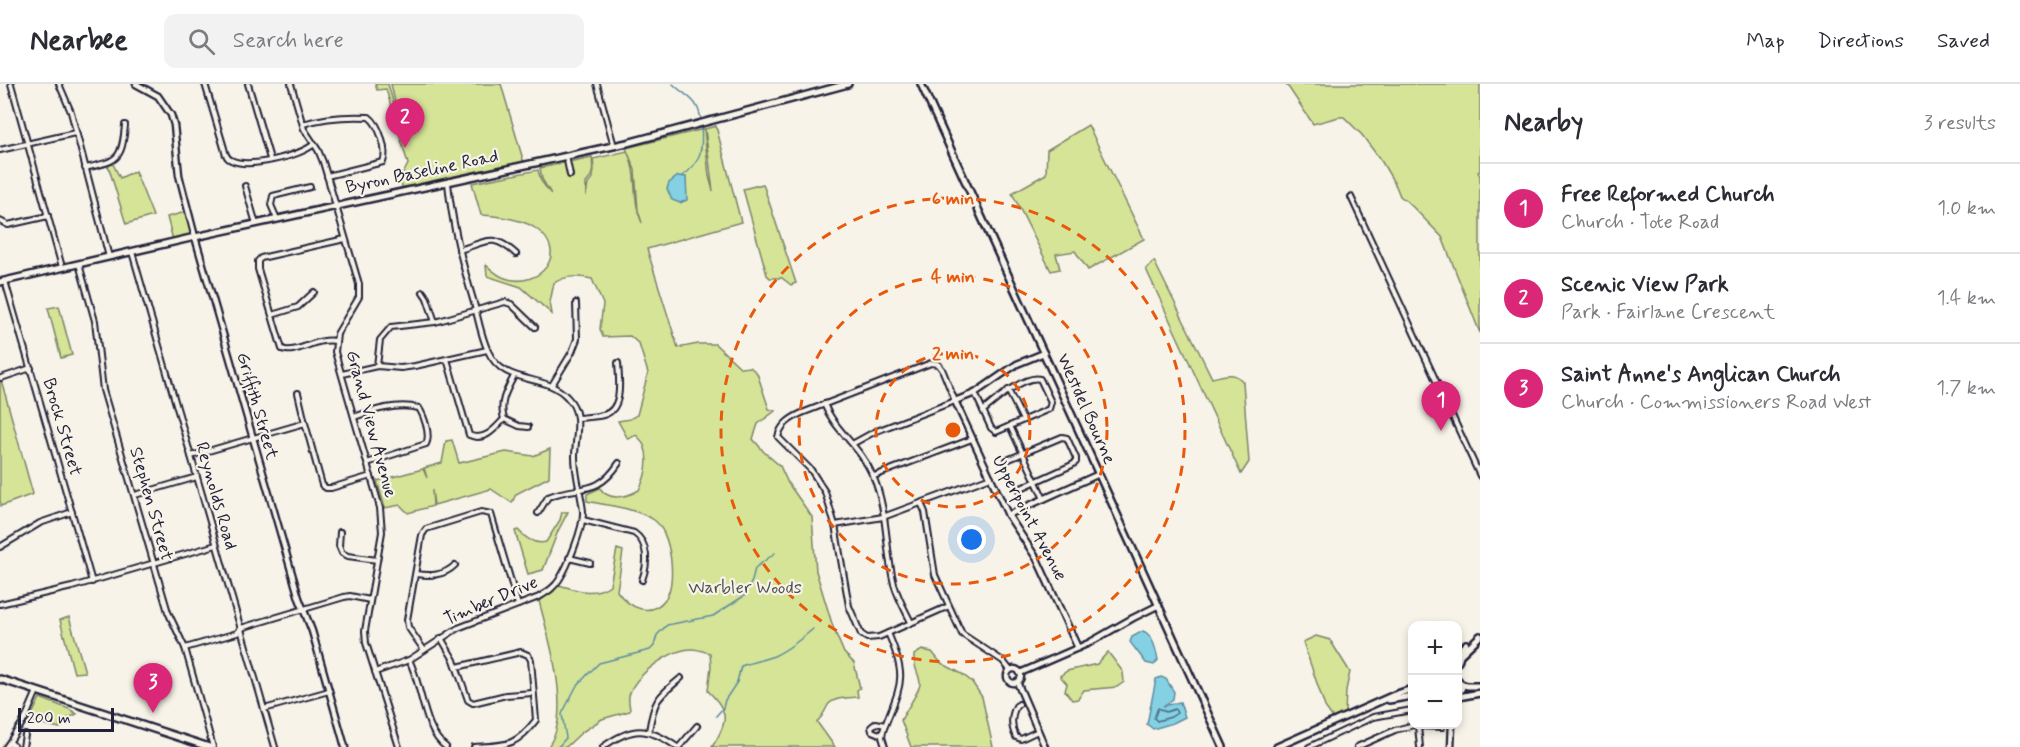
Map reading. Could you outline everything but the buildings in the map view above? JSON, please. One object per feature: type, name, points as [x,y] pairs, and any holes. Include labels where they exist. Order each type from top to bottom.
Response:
[{"type":"main road","name":"Byron Baseline Road","points":[[2,281],[614,146],[848,84]]},
{"type":"main road","name":"Westdel Bourne","points":[[921,84],[1223,747]]},
{"type":"main road","points":[[1462,649],[1480,635]]},
{"type":"main road","points":[[1462,653],[1480,635]]},
{"type":"main road","points":[[0,679],[211,747]]},
{"type":"main road","points":[[1462,683],[1467,686],[1480,686]]},
{"type":"main road","points":[[1277,747],[1408,691]]},
{"type":"main road","points":[[1462,695],[1480,693]]},
{"type":"main road","points":[[1379,702],[1408,697]]},
{"type":"street","points":[[11,84],[62,267]]},
{"type":"street","points":[[59,84],[71,112],[109,257]]},
{"type":"street","points":[[205,84],[227,158],[238,162],[260,162],[300,153],[314,144]]},
{"type":"street","points":[[248,84],[270,159]]},
{"type":"street","name":"Grand View Avenue","points":[[291,84],[308,137],[318,150],[327,176],[357,275],[359,291],[356,303],[337,334],[336,352],[377,496],[382,522],[364,631],[399,747]]},
{"type":"street","points":[[597,84],[614,146]]},
{"type":"street","name":"Griffith Street","points":[[140,85],[158,96],[171,115],[179,174],[195,237],[345,747]]},
{"type":"street","points":[[303,124],[327,118],[369,117],[376,124],[384,154],[383,162],[327,176]]},
{"type":"street","points":[[85,168],[113,161],[119,154],[125,125]]},
{"type":"street","points":[[0,150],[75,133]]},
{"type":"street","points":[[566,156],[570,176]]},
{"type":"street","points":[[448,183],[451,218],[487,350],[500,366],[514,376],[552,385],[567,396],[578,418],[604,415],[616,406],[618,363]]},
{"type":"street","points":[[245,186],[256,224]]},
{"type":"street","points":[[277,220],[271,205],[273,196],[310,187]]},
{"type":"street","points":[[1351,197],[1480,476]]},
{"type":"street","points":[[0,221],[8,225],[48,216]]},
{"type":"street","points":[[336,341],[316,341],[286,351],[282,349],[258,269],[258,261],[261,258],[345,238]]},
{"type":"street","points":[[459,250],[499,240],[516,254]]},
{"type":"street","name":"Reynolds Road","points":[[132,252],[275,747]]},
{"type":"street","name":"Stephen Street","points":[[79,264],[95,321],[104,390],[168,612],[185,648],[211,747]]},
{"type":"street","name":"Brock Street","points":[[2,281],[31,368],[92,582]]},
{"type":"street","points":[[272,315],[298,307],[314,292]]},
{"type":"street","points":[[423,292],[428,298],[435,322]]},
{"type":"street","points":[[377,366],[380,340],[391,327],[435,322],[505,302],[511,304],[535,327]]},
{"type":"street","points":[[552,385],[572,352],[577,339],[576,303]]},
{"type":"street","points":[[342,374],[377,366],[401,368],[487,350]]},
{"type":"street","points":[[854,443],[874,432],[975,393],[1017,364],[1044,353]]},
{"type":"street","points":[[447,359],[469,435],[479,437],[493,432],[504,419]]},
{"type":"street","points":[[949,606],[873,639],[861,634],[849,606],[835,525],[825,492],[811,470],[778,436],[780,429],[790,419],[931,363],[938,364],[942,369],[955,401]]},
{"type":"street","points":[[1,378],[31,368]]},
{"type":"street","points":[[514,376],[503,397],[501,409],[504,419],[519,426],[528,427]]},
{"type":"street","points":[[975,393],[983,411],[993,431],[996,432],[1049,409],[1051,402],[1040,379],[1034,378],[1008,390],[983,411]]},
{"type":"street","points":[[1008,390],[1023,420]]},
{"type":"street","points":[[298,393],[322,485],[331,488],[371,476]]},
{"type":"street","name":"Upperpoint Avenue","points":[[955,401],[1008,515],[1038,560],[1078,648]]},
{"type":"street","points":[[824,404],[829,416],[854,443],[874,477],[884,516],[894,583],[911,622]]},
{"type":"street","points":[[354,417],[384,408],[411,406],[422,411],[429,439],[426,444],[367,463]]},
{"type":"street","name":"Timber Drive","points":[[375,672],[409,660],[458,628],[539,597],[550,591],[560,579],[583,519],[575,461],[578,418]]},
{"type":"street","points":[[191,456],[305,423]]},
{"type":"street","points":[[1010,426],[1044,499]]},
{"type":"street","points":[[1007,460],[1058,437],[1067,438],[1076,458],[1076,462],[1019,489]]},
{"type":"street","points":[[874,477],[972,439]]},
{"type":"street","points":[[538,513],[551,495],[580,491],[601,483],[619,462]]},
{"type":"street","points":[[1008,515],[1099,474]]},
{"type":"street","points":[[135,495],[197,477]]},
{"type":"street","points":[[835,525],[884,516],[991,477]]},
{"type":"street","points":[[921,503],[925,512],[935,575],[962,634],[1003,661],[1010,670]]},
{"type":"street","points":[[0,547],[40,523],[72,512]]},
{"type":"street","points":[[423,650],[408,627],[407,620],[422,535],[426,529],[487,512],[493,520],[518,605]]},
{"type":"street","points":[[583,519],[634,533],[640,537],[645,545],[646,558],[642,580]]},
{"type":"street","points":[[340,532],[339,546],[342,553],[377,560]]},
{"type":"street","points":[[0,604],[92,582],[216,545]]},
{"type":"street","points":[[569,558],[590,563]]},
{"type":"street","points":[[416,574],[428,576],[441,573],[450,570],[455,564]]},
{"type":"street","points":[[185,648],[237,633],[241,628],[351,596],[370,600]]},
{"type":"street","points":[[1020,673],[1078,648],[1159,605]]},
{"type":"street","points":[[885,747],[882,735],[899,692],[901,679],[899,658],[888,633]]},
{"type":"street","points":[[441,638],[457,667],[465,695],[473,703],[506,695],[533,693]]},
{"type":"street","points":[[457,667],[521,652],[528,655],[531,660],[536,720],[516,741],[510,744],[474,747]]},
{"type":"street","points":[[409,660],[417,675],[432,729],[442,744],[447,747]]},
{"type":"street","points":[[1010,670],[1020,673]]},
{"type":"street","points":[[1010,670],[1007,674],[1008,679],[1012,683],[1017,682]]},
{"type":"street","points":[[1017,682],[1020,679],[1020,673]]},
{"type":"street","points":[[649,731],[652,711],[658,699],[681,678]]},
{"type":"street","points":[[1017,682],[1045,747]]},
{"type":"street","points":[[6,747],[25,719],[37,691]]},
{"type":"street","points":[[264,709],[329,691]]},
{"type":"street","points":[[1019,704],[1013,712],[1012,726],[1016,737],[1021,739],[1038,731]]},
{"type":"street","points":[[1310,747],[1372,717],[1408,711]]},
{"type":"street","points":[[882,735],[872,731],[871,727],[876,723],[885,725]]},
{"type":"street","points":[[603,747],[629,731],[649,731],[678,747],[697,726]]},
{"type":"street","points":[[1357,747],[1395,730],[1408,727]]},
{"type":"street","points":[[1418,729],[1420,747]]},
{"type":"street","points":[[1451,747],[1452,729]]},
{"type":"street","points":[[23,747],[25,735]]},
{"type":"street","points":[[10,742],[15,747]]},
{"type":"green space","points":[[375,84],[388,84],[403,136],[391,84],[501,84],[524,163],[403,190],[400,180],[408,164],[386,89],[377,90]]},
{"type":"green space","points":[[1285,84],[1480,84],[1480,171],[1478,172],[1480,176],[1480,333],[1442,237],[1400,196],[1382,162],[1362,135],[1344,117],[1313,124]]},
{"type":"green space","points":[[1088,125],[1144,239],[1088,270],[1075,251],[1056,254],[1060,269],[1051,271],[1012,193],[1046,174],[1047,150]]},
{"type":"green space","name":"Warbler Woods","points":[[716,126],[741,222],[647,249],[678,348],[698,344],[715,344],[741,368],[750,367],[757,373],[769,409],[775,411],[758,424],[753,439],[780,466],[788,483],[812,517],[816,571],[833,627],[844,653],[854,663],[860,688],[857,690],[858,697],[842,698],[831,702],[817,722],[835,747],[712,747],[724,724],[724,718],[720,705],[708,691],[710,653],[694,649],[683,650],[664,658],[638,680],[629,696],[630,711],[602,719],[582,732],[566,747],[548,747],[553,739],[559,716],[559,700],[555,665],[539,601],[559,585],[591,592],[610,585],[617,549],[623,551],[617,591],[628,602],[640,609],[654,608],[666,598],[669,590],[672,569],[668,545],[660,526],[654,520],[639,513],[587,501],[587,494],[600,488],[613,497],[629,495],[639,490],[645,476],[647,461],[644,447],[636,435],[628,439],[618,421],[637,415],[648,373],[639,344],[630,336],[603,337],[600,329],[603,304],[592,279],[572,277],[554,283],[550,302],[552,314],[521,287],[487,276],[486,265],[505,278],[529,279],[546,267],[551,248],[546,238],[535,228],[523,222],[481,215],[472,183],[538,170],[541,181],[551,194],[542,179],[540,168],[592,157],[592,171],[586,183],[586,196],[588,184],[593,178],[593,159],[627,151],[630,157],[626,148],[704,129],[709,176],[713,191],[705,129]],"holes":[[[631,160],[635,170],[638,209]]]},
{"type":"green space","points":[[113,164],[120,178],[135,171],[153,216],[126,224],[108,165]]},
{"type":"green space","points":[[763,184],[796,283],[791,285],[782,278],[770,278],[767,275],[743,189]]},
{"type":"green space","points":[[186,212],[191,235],[173,240],[167,217]]},
{"type":"green space","points":[[1154,261],[1212,378],[1232,375],[1243,382],[1249,462],[1241,474],[1146,269]]},
{"type":"green space","points":[[59,306],[72,355],[61,358],[48,308]]},
{"type":"green space","points":[[0,376],[33,494],[1,506],[0,501]]},
{"type":"green space","points":[[452,440],[459,463],[506,452],[533,456],[550,449],[549,477],[516,494],[512,503],[491,489],[434,505],[432,490],[433,506],[408,513],[400,505],[385,508],[377,481],[423,469],[427,478],[424,468],[442,463],[446,441]]},
{"type":"green space","points":[[562,512],[568,512],[543,570],[528,574],[515,531],[518,530],[534,542],[546,542],[560,520]]},
{"type":"green space","points":[[69,617],[85,672],[74,673],[60,620]]},
{"type":"green space","points":[[1316,636],[1330,640],[1350,672],[1346,690],[1345,714],[1333,718],[1325,707],[1303,642]]},
{"type":"green space","points":[[922,650],[932,652],[941,663],[972,682],[982,697],[993,747],[911,747],[901,720],[920,684],[914,655]]},
{"type":"green space","points":[[1108,652],[1123,672],[1124,682],[1117,687],[1084,690],[1078,699],[1072,700],[1065,691],[1067,684],[1060,676],[1067,671],[1097,664]]},
{"type":"green space","points":[[40,698],[77,714],[60,722],[60,728],[29,721]]},
{"type":"water","points":[[678,176],[686,177],[687,200],[680,203],[672,200],[667,189],[669,183]]},
{"type":"water","points":[[1143,631],[1152,639],[1155,647],[1158,660],[1154,665],[1146,663],[1130,642],[1132,637]]},
{"type":"water","points":[[1161,677],[1166,679],[1174,692],[1173,699],[1163,706],[1180,702],[1185,717],[1153,729],[1147,724],[1156,679]]},
{"type":"waterway","points":[[673,84],[694,102],[701,120]]},
{"type":"waterway","points":[[682,176],[694,166],[700,154],[701,125]]},
{"type":"waterway","points":[[558,747],[566,738],[562,714],[576,687],[599,663],[650,650],[654,646],[657,635],[667,625],[713,616],[744,596],[752,581],[755,568],[775,553]]},
{"type":"waterway","points":[[716,716],[737,682],[741,666],[779,653],[813,629]]},
{"type":"place","name":"Scenic View Park","points":[[405,148]]},
{"type":"place","name":"Free Reformed Church","points":[[1441,431]]},
{"type":"place","name":"Saint Anne's Anglican Church","points":[[153,713]]}]
